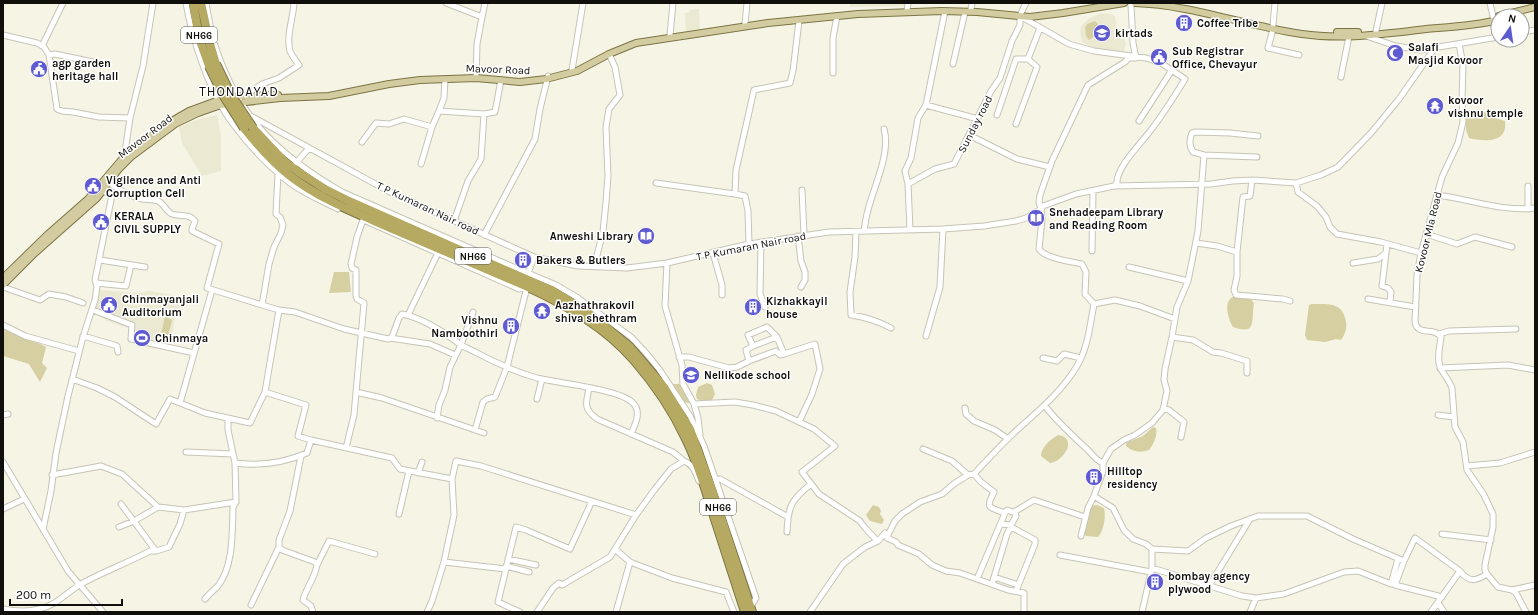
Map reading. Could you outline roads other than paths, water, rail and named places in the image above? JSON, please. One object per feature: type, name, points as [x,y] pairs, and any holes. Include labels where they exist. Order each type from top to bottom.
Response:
[{"type":"highway","name":"NH66","points":[[193,3],[199,38],[213,65],[253,128],[285,162],[325,189],[349,201],[553,291],[589,313],[630,347],[664,386],[690,429],[749,610]]},
{"type":"highway","name":"NH66","points":[[201,3],[213,65],[222,93],[244,128],[261,150],[276,165],[315,193],[556,300],[600,329],[634,359],[669,408],[686,437],[749,610]]},
{"type":"main road","name":"Mavoor Road","points":[[1021,15],[1054,12],[1108,3]]},
{"type":"main road","name":"Mavoor Road","points":[[3,278],[47,235],[88,199],[125,159],[175,124],[220,102],[237,96],[317,94],[421,77],[521,79],[548,77],[572,70],[626,43],[745,24],[843,12],[907,6],[969,8],[1021,15],[1063,14],[1124,3]]},
{"type":"main road","points":[[1176,3],[1273,27],[1360,34],[1472,25],[1490,20]]},
{"type":"main road","points":[[1132,4],[1168,5],[1313,35],[1349,36],[1376,31],[1490,19]]},
{"type":"main road","name":"Mavoor Road","points":[[220,102],[241,103],[280,98],[329,96],[389,84],[420,80],[476,77],[520,82],[577,71],[627,46],[645,42],[768,23],[837,16],[945,11],[969,8]]},
{"type":"main road","points":[[247,112],[254,101]]},
{"type":"main road","name":"Mavoor Road","points":[[3,286],[36,252],[97,198],[125,159]]},
{"type":"street","points":[[42,46],[63,3]]},
{"type":"street","points":[[125,159],[130,118],[143,66],[154,3]]},
{"type":"street","points":[[186,3],[196,47],[220,102],[228,116],[250,144],[278,173],[316,199],[519,289],[527,287],[507,367],[494,397],[483,402],[475,430]]},
{"type":"street","points":[[206,3],[213,38],[224,71],[237,96],[247,112],[272,142],[296,163],[318,179],[342,192],[556,285],[578,298],[609,320],[631,337],[646,353],[660,369],[690,416],[700,437],[756,598],[749,610]]},
{"type":"street","points":[[245,96],[262,84],[279,78],[299,65],[290,52],[289,32],[294,3]]},
{"type":"street","points":[[446,3],[482,17]]},
{"type":"street","points":[[476,77],[477,44],[485,3]]},
{"type":"street","points":[[572,70],[583,3]]},
{"type":"street","points":[[670,35],[673,3]]},
{"type":"street","points":[[745,24],[747,3]]},
{"type":"street","name":"Sunday road","points":[[908,184],[935,169],[954,164],[991,91],[1000,78],[1012,41],[1020,24],[1021,15],[1026,3]]},
{"type":"street","points":[[1275,3],[1273,27],[1268,48],[1299,56]]},
{"type":"street","points":[[1376,31],[1382,3]]},
{"type":"street","points":[[1132,4],[1133,43],[1136,58]]},
{"type":"street","points":[[954,64],[969,8]]},
{"type":"street","points":[[910,230],[908,184],[905,171],[911,158],[918,118],[926,105],[945,11]]},
{"type":"street","points":[[1021,15],[1040,28],[1069,44],[1094,51],[1136,58]]},
{"type":"street","points":[[833,73],[833,38],[837,16]]},
{"type":"street","points":[[735,194],[736,170],[754,90],[790,83],[793,71],[799,21]]},
{"type":"street","points":[[1028,59],[1040,28]]},
{"type":"street","points":[[1360,34],[1396,46],[1421,50],[1490,38]]},
{"type":"street","points":[[3,35],[37,43],[42,46],[49,55],[58,109],[62,111],[100,117],[130,118]]},
{"type":"street","points":[[1341,77],[1349,36]]},
{"type":"street","name":"Kovoor Mla Road","points":[[1439,334],[1422,331],[1417,328],[1415,322],[1415,307],[1417,275],[1421,253],[1442,177],[1458,143],[1463,122],[1463,64],[1459,44]]},
{"type":"street","points":[[1421,253],[1387,244],[1337,234],[1330,227],[1326,217],[1317,206],[1298,192],[1296,183],[1321,175],[1338,167],[1371,133],[1403,93],[1434,49]]},
{"type":"street","points":[[49,55],[56,54],[92,62]]},
{"type":"street","points":[[594,267],[603,232],[607,189],[608,176],[606,127],[609,109],[620,95],[615,67],[609,54]]},
{"type":"street","points":[[1094,304],[1085,294],[1086,272],[1082,264],[1056,259],[1040,252],[1042,220],[1040,195],[1062,139],[1088,85],[1129,58],[1146,58],[1161,63],[1185,79],[1147,135],[1124,163],[1117,183],[1114,186]]},
{"type":"street","points":[[997,115],[1016,59],[1028,59],[1037,67],[1016,124]]},
{"type":"street","points":[[1140,121],[1172,70]]},
{"type":"street","points":[[484,235],[535,139],[540,109],[548,77]]},
{"type":"street","points":[[420,164],[432,127],[444,98],[445,79]]},
{"type":"street","points":[[439,111],[484,114],[495,112],[501,80]]},
{"type":"street","points":[[926,105],[978,119]]},
{"type":"street","name":"T P Kumaran Nair road","points":[[247,112],[390,192],[534,257],[578,266],[627,268],[667,263],[749,244],[845,231],[864,232],[984,226],[1026,218],[1041,209],[1046,204],[1114,186],[1201,184],[1252,180],[1296,183]]},
{"type":"street","points":[[454,221],[468,181],[481,159],[484,114]]},
{"type":"street","points":[[362,142],[376,124],[389,124],[404,119],[432,127]]},
{"type":"street","points":[[864,232],[868,211],[884,155],[887,138],[884,129]]},
{"type":"street","points":[[1257,157],[1204,155],[1193,152],[1190,148],[1190,142],[1192,133],[1196,132],[1258,136]]},
{"type":"street","points":[[973,137],[1017,159],[1050,167]]},
{"type":"street","points":[[296,163],[309,148]]},
{"type":"street","points":[[1081,536],[1090,501],[1094,496],[1103,471],[1103,463],[1111,449],[1152,423],[1163,409],[1167,391],[1164,380],[1164,369],[1172,337],[1176,307],[1188,281],[1198,232],[1204,155]]},
{"type":"street","points":[[262,305],[269,264],[283,225],[280,217],[276,214],[278,173]]},
{"type":"street","points":[[1252,180],[1250,196],[1243,197],[1237,252],[1237,276],[1234,290],[1236,295],[1283,299],[1290,301]]},
{"type":"street","points":[[108,182],[134,197],[159,202],[171,214],[189,216],[193,218],[195,221],[192,231],[219,244],[207,288],[279,310],[296,312],[360,333],[384,338],[430,344],[455,355]]},
{"type":"street","points":[[656,183],[745,196],[748,211],[749,244]]},
{"type":"street","points":[[1528,186],[1528,209]]},
{"type":"street","points":[[801,287],[805,280],[801,261],[802,190]]},
{"type":"street","points":[[43,529],[51,491],[52,475],[72,380],[79,351],[93,310],[96,293],[95,280],[112,195],[102,191]]},
{"type":"street","points":[[1092,251],[1093,191]]},
{"type":"street","points":[[1437,195],[1455,197],[1495,207],[1512,209],[1535,208]]},
{"type":"street","points":[[346,448],[354,415],[360,333],[364,304],[356,296],[356,270],[352,268],[351,264],[357,237],[363,220]]},
{"type":"street","points":[[926,336],[940,287],[943,229]]},
{"type":"street","points":[[856,232],[855,257],[850,292],[851,315],[869,318],[891,328]]},
{"type":"street","points":[[1426,234],[1457,244],[1475,237],[1512,247]]},
{"type":"street","points":[[761,242],[760,294],[766,307]]},
{"type":"street","points":[[1196,243],[1218,246],[1237,252]]},
{"type":"street","points":[[1387,244],[1382,286],[1388,288],[1391,292],[1390,302]]},
{"type":"street","points":[[713,252],[722,285],[722,295]]},
{"type":"street","points":[[1353,263],[1378,259],[1386,253]]},
{"type":"street","points":[[408,316],[437,255]]},
{"type":"street","points":[[528,272],[534,257]]},
{"type":"street","points":[[100,260],[145,267]]},
{"type":"street","points":[[504,263],[508,271]]},
{"type":"street","points":[[667,263],[665,306],[682,365],[683,384],[694,404],[698,418],[700,437]]},
{"type":"street","points":[[96,283],[126,286],[131,265]]},
{"type":"street","points":[[1129,267],[1188,281]]},
{"type":"street","points":[[3,286],[40,300],[49,294],[66,297],[83,303]]},
{"type":"street","points":[[180,403],[212,290]]},
{"type":"street","points":[[1368,299],[1415,307]]},
{"type":"street","points":[[1094,304],[1115,300],[1140,306],[1175,319]]},
{"type":"street","points":[[810,612],[848,560],[870,543],[878,541],[885,533],[888,534],[895,521],[912,507],[920,502],[942,494],[954,482],[968,475],[974,474],[1008,439],[1045,406],[1067,382],[1081,358],[1089,334],[1094,304]]},
{"type":"street","points":[[93,310],[132,325],[131,339],[194,353]]},
{"type":"street","points":[[72,380],[97,388],[115,397],[156,424],[170,399],[205,413],[250,423],[265,392],[279,310]]},
{"type":"street","points":[[438,418],[439,405],[445,390],[450,367],[461,345],[473,312]]},
{"type":"street","points":[[390,338],[392,337],[398,318],[402,314],[451,336],[461,345],[493,362],[542,379],[612,393],[630,400],[638,411],[632,434]]},
{"type":"street","points":[[3,325],[25,336],[79,351]]},
{"type":"street","points":[[753,346],[748,335],[767,327],[777,337],[784,354]]},
{"type":"street","points":[[1516,330],[1449,331],[1439,334],[1441,337],[1438,360],[1440,368],[1450,382],[1452,388],[1455,427],[1463,442],[1467,470],[1484,496],[1493,514],[1493,527],[1485,570],[1498,587],[1512,590],[1535,585]]},
{"type":"street","points":[[84,336],[117,346],[118,352]]},
{"type":"street","points":[[749,361],[746,350],[777,337]]},
{"type":"street","points":[[1172,337],[1193,340],[1213,352],[1247,361],[1247,373]]},
{"type":"street","points":[[680,357],[689,356],[729,368],[737,367],[776,351],[780,355],[815,344],[820,369],[812,394],[799,422]]},
{"type":"street","points":[[1043,358],[1057,361],[1064,354],[1081,358]]},
{"type":"street","points":[[1440,368],[1508,365],[1535,370]]},
{"type":"street","points":[[537,399],[542,379]]},
{"type":"street","points":[[589,388],[585,405],[588,412],[597,419],[673,452],[694,468],[699,482],[703,483]]},
{"type":"street","points":[[265,392],[306,405],[298,436],[392,458],[400,469],[452,479]]},
{"type":"street","points":[[356,392],[382,398],[484,433]]},
{"type":"street","points":[[694,404],[735,402],[753,405],[776,411],[814,429],[835,446],[802,472],[819,494],[860,521],[862,527],[873,535],[874,539],[878,541]]},
{"type":"street","points":[[1045,406],[1073,438],[1103,463]]},
{"type":"street","points":[[965,408],[966,414],[974,422],[995,430],[1008,439]]},
{"type":"street","points":[[1163,409],[1169,410],[1184,422],[1181,437]]},
{"type":"street","points":[[1438,415],[1454,417]]},
{"type":"street","points":[[205,599],[218,585],[225,572],[229,557],[233,507],[236,502],[235,463],[228,430],[228,418]]},
{"type":"street","points":[[235,463],[271,463],[300,456],[307,453],[311,440]]},
{"type":"street","points":[[922,449],[952,461],[968,475]]},
{"type":"street","points":[[186,452],[233,454]]},
{"type":"street","points":[[1467,466],[1500,463],[1535,452]]},
{"type":"street","points":[[251,605],[279,547],[279,540],[290,511],[300,456]]},
{"type":"street","points":[[427,612],[432,602],[444,562],[454,515],[452,479],[456,460],[481,466],[636,515]]},
{"type":"street","points":[[537,612],[553,588],[559,583],[562,585],[564,584],[572,577],[610,557],[636,515],[668,473],[677,464],[684,461]]},
{"type":"street","points":[[3,462],[68,571],[103,612]]},
{"type":"street","points":[[418,473],[422,462]]},
{"type":"street","points":[[52,475],[101,466],[122,474],[158,507],[184,510],[236,502]]},
{"type":"street","points":[[399,514],[409,471]]},
{"type":"street","points":[[974,474],[981,482],[994,492],[988,502],[989,506],[1005,513]]},
{"type":"street","points":[[716,480],[720,479],[788,517]]},
{"type":"street","points":[[787,532],[788,517],[792,503],[797,495],[811,484]]},
{"type":"street","points":[[1094,496],[1113,508],[1124,530],[1133,539],[1146,544],[1152,549],[1188,551],[1206,538],[1231,526],[1258,516],[1306,516],[1401,560]]},
{"type":"street","points":[[3,509],[24,499]]},
{"type":"street","points":[[977,579],[1007,510],[1014,512],[1034,500],[1085,518]]},
{"type":"street","points":[[520,612],[498,602],[516,527],[570,549],[592,501]]},
{"type":"street","points":[[121,504],[156,551]]},
{"type":"street","points":[[119,527],[134,521],[158,507]]},
{"type":"street","points":[[3,609],[13,611],[40,609],[58,601],[80,585],[103,572],[122,565],[150,551],[156,551],[169,547],[180,524],[184,510]]},
{"type":"street","points":[[1001,524],[1011,525],[1016,516],[1014,512]]},
{"type":"street","points":[[1209,586],[1250,519]]},
{"type":"street","points":[[992,584],[1007,534],[1009,530],[1013,528],[1035,540],[1035,544],[1016,591]]},
{"type":"street","points":[[885,533],[888,538],[896,542],[898,545],[919,554],[932,565],[1024,594],[1024,612]]},
{"type":"street","points":[[1442,534],[1491,540]]},
{"type":"street","points":[[1060,555],[1151,570],[1242,596],[1256,598],[1284,594],[1344,572],[1358,571],[1391,584],[1401,560],[1415,538],[1460,571],[1464,577],[1471,580],[1479,579],[1487,574]]},
{"type":"street","points":[[313,612],[311,606],[304,600],[305,594],[329,541],[375,554]]},
{"type":"street","points":[[279,547],[282,550],[315,562],[317,565]]},
{"type":"street","points":[[615,549],[630,562],[672,578],[726,592],[734,612]]},
{"type":"street","points":[[1142,612],[1151,570],[1152,549]]},
{"type":"street","points":[[508,559],[536,565]]},
{"type":"street","points":[[1401,560],[1395,584],[1442,597]]},
{"type":"street","points":[[444,562],[506,568],[529,572]]},
{"type":"street","points":[[616,612],[630,562]]},
{"type":"street","points":[[1431,612],[1460,571]]},
{"type":"street","points":[[994,577],[1018,585]]},
{"type":"street","points":[[1512,590],[1516,593],[1526,612]]},
{"type":"street","points":[[1250,612],[1256,598]]},
{"type":"street","points":[[1438,603],[1444,612]]},
{"type":"place","name":"Coffee Tribe","points":[[1184,23]]},
{"type":"place","name":"kirtads","points":[[1102,33]]},
{"type":"place","name":"Salafi Masjid Kovoor","points":[[1395,53]]},
{"type":"place","name":"Sub Registrar Office, Chevayur","points":[[1159,57]]},
{"type":"place","name":"agp garden heritage hall","points":[[39,69]]},
{"type":"place","name":"kovoor vishnu temple","points":[[1435,106]]},
{"type":"place","name":"Vigilence and Anti Corruption Cell","points":[[93,186]]},
{"type":"place","name":"Snehadeepam Library and Reading Room","points":[[1036,218]]},
{"type":"place","name":"KERALA CIVIL SUPPLY","points":[[101,222]]},
{"type":"place","name":"Anweshi Library","points":[[646,236]]},
{"type":"place","name":"Bakers & Butlers","points":[[523,260]]},
{"type":"place","name":"Chinmayanjali Auditorium","points":[[109,305]]},
{"type":"place","name":"Kizhakkayil house","points":[[753,307]]},
{"type":"place","name":"Aazhathrakovil shiva shethram","points":[[542,311]]},
{"type":"place","name":"Vishnu Namboothiri","points":[[511,326]]},
{"type":"place","name":"Chinmaya","points":[[142,338]]},
{"type":"place","name":"Nellikode school","points":[[691,375]]},
{"type":"place","name":"Hilltop residency","points":[[1094,477]]},
{"type":"place","name":"bombay agency plywood","points":[[1155,582]]},
{"type":"district","name":"THONDAYAD","points":[[239,91]]}]
